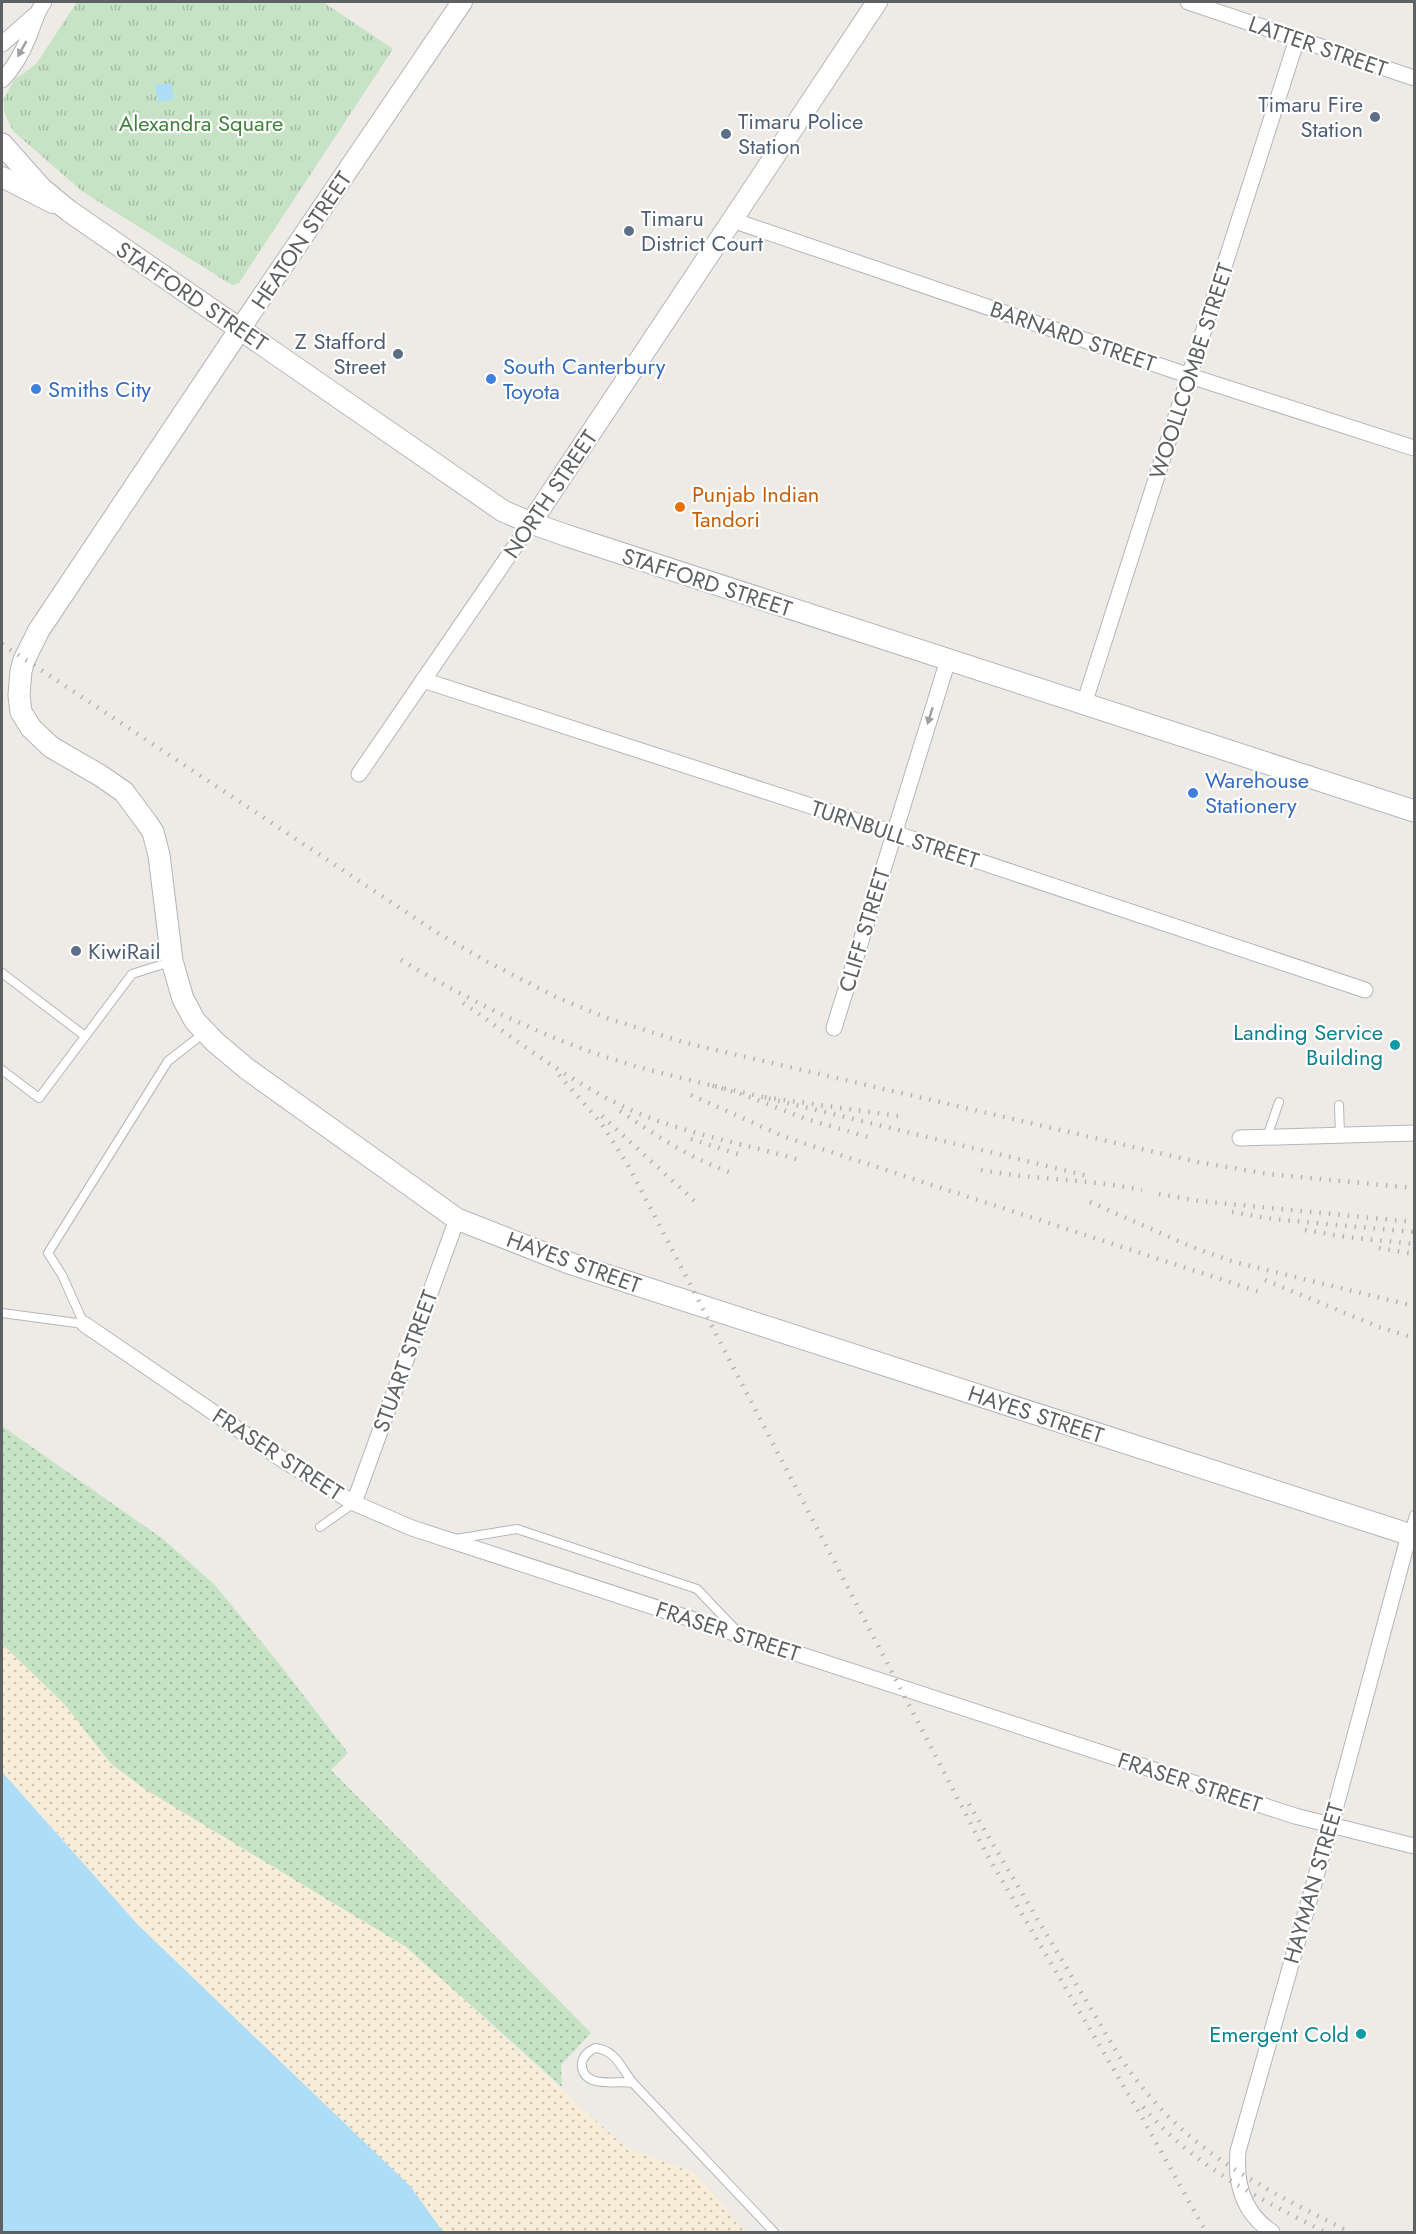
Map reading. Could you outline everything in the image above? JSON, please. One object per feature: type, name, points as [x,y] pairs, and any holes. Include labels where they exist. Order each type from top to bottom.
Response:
[{"type":"main road","name":"STAFFORD STREET","points":[[2,144],[41,188],[69,211],[495,505],[531,524],[1414,811]]},
{"type":"main road","name":"HEATON STREET","points":[[24,660],[39,630],[240,329]]},
{"type":"main road","name":"HAYES STREET","points":[[24,660],[19,683],[20,705],[31,728],[51,747],[102,776],[124,792],[153,832],[159,855],[172,962],[186,1004],[195,1021],[248,1069],[457,1218],[570,1263],[1413,1528]]},
{"type":"street","points":[[2,44],[35,15],[44,2]]},
{"type":"street","name":"HEATON STREET","points":[[240,329],[462,2]]},
{"type":"street","name":"NORTH STREET","points":[[359,774],[531,524],[877,2]]},
{"type":"street","name":"LATTER STREET","points":[[1188,2],[1414,78]]},
{"type":"street","points":[[2,80],[29,37],[35,15]]},
{"type":"street","name":"WOOLLCOMBE STREET","points":[[1084,704],[1297,39]]},
{"type":"street","points":[[2,177],[69,211]]},
{"type":"street","name":"BARNARD STREET","points":[[732,220],[1190,376],[1414,448]]},
{"type":"street","name":"CLIFF STREET","points":[[834,1028],[948,660]]},
{"type":"street","name":"TURNBULL STREET","points":[[423,680],[894,833],[1365,990]]},
{"type":"street","points":[[1240,1138],[1414,1133]]},
{"type":"street","name":"STUART STREET","points":[[354,1503],[457,1218]]},
{"type":"street","name":"FRASER STREET","points":[[84,1324],[286,1462],[354,1503],[412,1528],[1295,1816],[1414,1846]]},
{"type":"street","name":"HAYMAN STREET","points":[[1267,2229],[1243,2200],[1237,2173],[1238,2151],[1413,1528]]},
{"type":"lane","points":[[2,1070],[39,1098],[132,974],[172,962]]},
{"type":"lane","points":[[2,973],[85,1036]]},
{"type":"lane","points":[[84,1324],[62,1275],[48,1253],[168,1061],[205,1032]]},
{"type":"lane","points":[[1267,1137],[1279,1102]]},
{"type":"lane","points":[[1339,1105],[1340,1136]]},
{"type":"lane","points":[[2,1312],[84,1324]]},
{"type":"lane","points":[[320,1527],[354,1503]]},
{"type":"lane","points":[[448,1540],[517,1529],[697,1589],[742,1636]]},
{"type":"lane","points":[[633,2083],[592,2080],[585,2074],[582,2066],[584,2058],[594,2048],[609,2052],[616,2057],[633,2083],[774,2232]]},
{"type":"green space","name":"Alexandra Square","points":[[77,2],[323,2],[393,49],[239,283],[232,285],[83,192],[13,131],[4,112],[4,98],[14,80],[36,64]]},
{"type":"green space","points":[[2,1426],[163,1539],[214,1584],[348,1753],[331,1770],[591,2033],[561,2065],[562,2087],[406,1947],[146,1790],[111,1764],[64,1704],[2,1644]]},
{"type":"sand","points":[[2,1644],[64,1704],[111,1764],[146,1790],[406,1947],[625,2147],[695,2173],[746,2232],[443,2232],[411,2187],[138,1924],[2,1771]]},
{"type":"water","points":[[171,83],[174,99],[158,102],[155,85]]},
{"type":"water","points":[[2,1772],[138,1925],[411,2187],[443,2232],[2,2232]]},
{"type":"railway","points":[[2,644],[436,932],[556,997],[607,1018],[686,1043],[1198,1162],[1268,1174],[1414,1188]]},
{"type":"railway","points":[[401,960],[474,1001],[577,1047],[656,1072],[710,1085]]},
{"type":"railway","points":[[463,1003],[573,1079],[620,1105],[684,1129],[803,1161]]},
{"type":"railway","points":[[559,1075],[601,1123],[628,1165],[986,1853],[1144,2121],[1206,2232]]},
{"type":"railway","points":[[763,1097],[710,1085],[747,1096],[806,1119],[875,1139]]},
{"type":"railway","points":[[691,1095],[785,1137],[1263,1293]]},
{"type":"railway","points":[[898,1116],[763,1097],[1088,1176]]},
{"type":"railway","points":[[620,1111],[659,1137],[729,1172]]},
{"type":"railway","points":[[602,1116],[700,1206]]},
{"type":"railway","points":[[691,1139],[744,1156]]},
{"type":"railway","points":[[981,1170],[1142,1190]]},
{"type":"railway","points":[[1159,1194],[1199,1201],[1414,1222]]},
{"type":"railway","points":[[1090,1202],[1192,1247],[1234,1262],[1414,1306]]},
{"type":"railway","points":[[1232,1212],[1273,1219],[1414,1232]]},
{"type":"railway","points":[[1305,1230],[1414,1244]]},
{"type":"railway","points":[[1379,1248],[1414,1254]]},
{"type":"railway","points":[[1265,1280],[1379,1327],[1414,1338]]},
{"type":"railway","points":[[969,1804],[1116,2051],[1165,2113],[1191,2138],[1249,2179],[1350,2232]]},
{"type":"railway","points":[[1143,2107],[1163,2128],[1205,2164],[1251,2193],[1325,2232]]},
{"type":"place","name":"Timaru Fire Station","points":[[1375,117]]},
{"type":"place","name":"Timaru Police Station","points":[[726,134]]},
{"type":"place","name":"Timaru District Court","points":[[629,231]]},
{"type":"place","name":"Z Stafford Street","points":[[398,354]]},
{"type":"place","name":"South Canterbury Toyota","points":[[491,379]]},
{"type":"place","name":"Smiths City","points":[[36,389]]},
{"type":"place","name":"Punjab Indian Tandori","points":[[680,507]]},
{"type":"place","name":"Warehouse Stationery","points":[[1193,793]]},
{"type":"place","name":"KiwiRail","points":[[76,951]]},
{"type":"place","name":"Landing Service Building","points":[[1395,1045]]},
{"type":"place","name":"Emergent Cold","points":[[1361,2034]]}]
